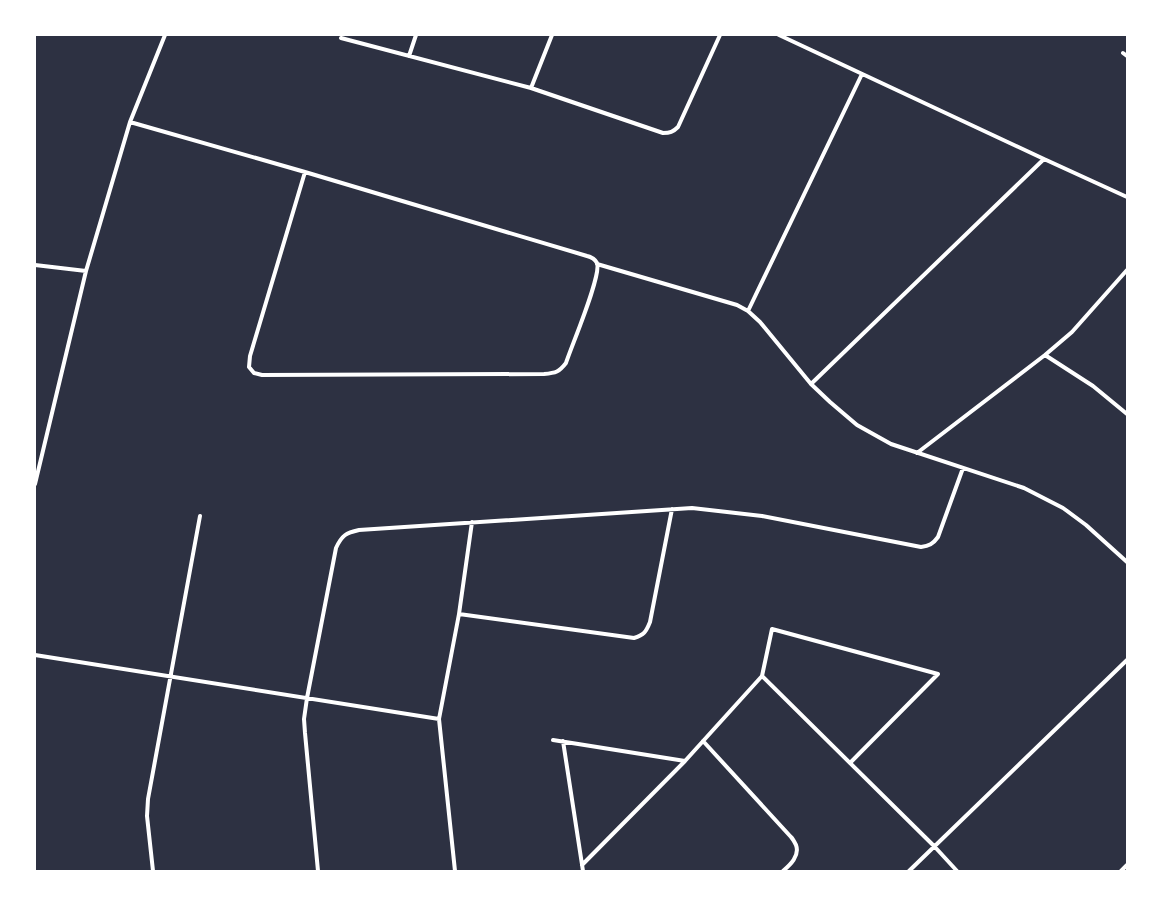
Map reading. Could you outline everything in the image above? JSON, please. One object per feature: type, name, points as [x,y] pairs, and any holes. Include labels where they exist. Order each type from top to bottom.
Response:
[{"type":"street","points":[[35,484],[86,271],[130,122],[165,35]]},
{"type":"street","points":[[409,56],[416,35]]},
{"type":"street","points":[[531,88],[552,35]]},
{"type":"street","points":[[341,38],[531,88],[663,133],[668,133],[673,132],[678,127],[720,35]]},
{"type":"street","points":[[779,35],[1127,197]]},
{"type":"street","points":[[748,311],[862,74]]},
{"type":"street","points":[[130,122],[305,172],[587,256],[593,259],[597,264],[737,305],[748,311],[760,322],[811,384],[857,424],[891,444],[1024,488],[1063,508],[1127,562]]},
{"type":"street","points":[[811,384],[1044,159]]},
{"type":"street","points":[[305,172],[250,356],[249,367],[254,373],[262,375],[554,373],[560,370],[566,363],[594,287],[597,264]]},
{"type":"street","points":[[35,265],[86,271]]},
{"type":"street","points":[[917,453],[1045,355],[1072,332],[1127,270]]},
{"type":"street","points":[[1045,355],[1092,386],[1127,414]]},
{"type":"street","points":[[318,871],[304,719],[336,548],[340,539],[348,533],[359,530],[692,508],[762,516],[921,547],[934,543],[938,537],[963,468]]},
{"type":"street","points":[[458,614],[634,638],[640,636],[646,631],[650,622],[672,509]]},
{"type":"street","points":[[153,871],[147,816],[148,799],[200,516]]},
{"type":"street","points":[[455,871],[439,719],[458,614],[472,522]]},
{"type":"street","points":[[582,865],[685,761],[762,676],[772,629],[938,674],[850,763]]},
{"type":"street","points":[[35,655],[439,719]]},
{"type":"street","points":[[910,871],[1127,660]]},
{"type":"street","points":[[762,676],[934,846],[957,871]]},
{"type":"street","points":[[553,740],[685,761]]},
{"type":"street","points":[[563,741],[583,871]]},
{"type":"street","points":[[703,741],[791,837],[797,846],[796,855],[791,864],[783,871]]},
{"type":"street","points":[[1120,871],[1127,865]]}]
